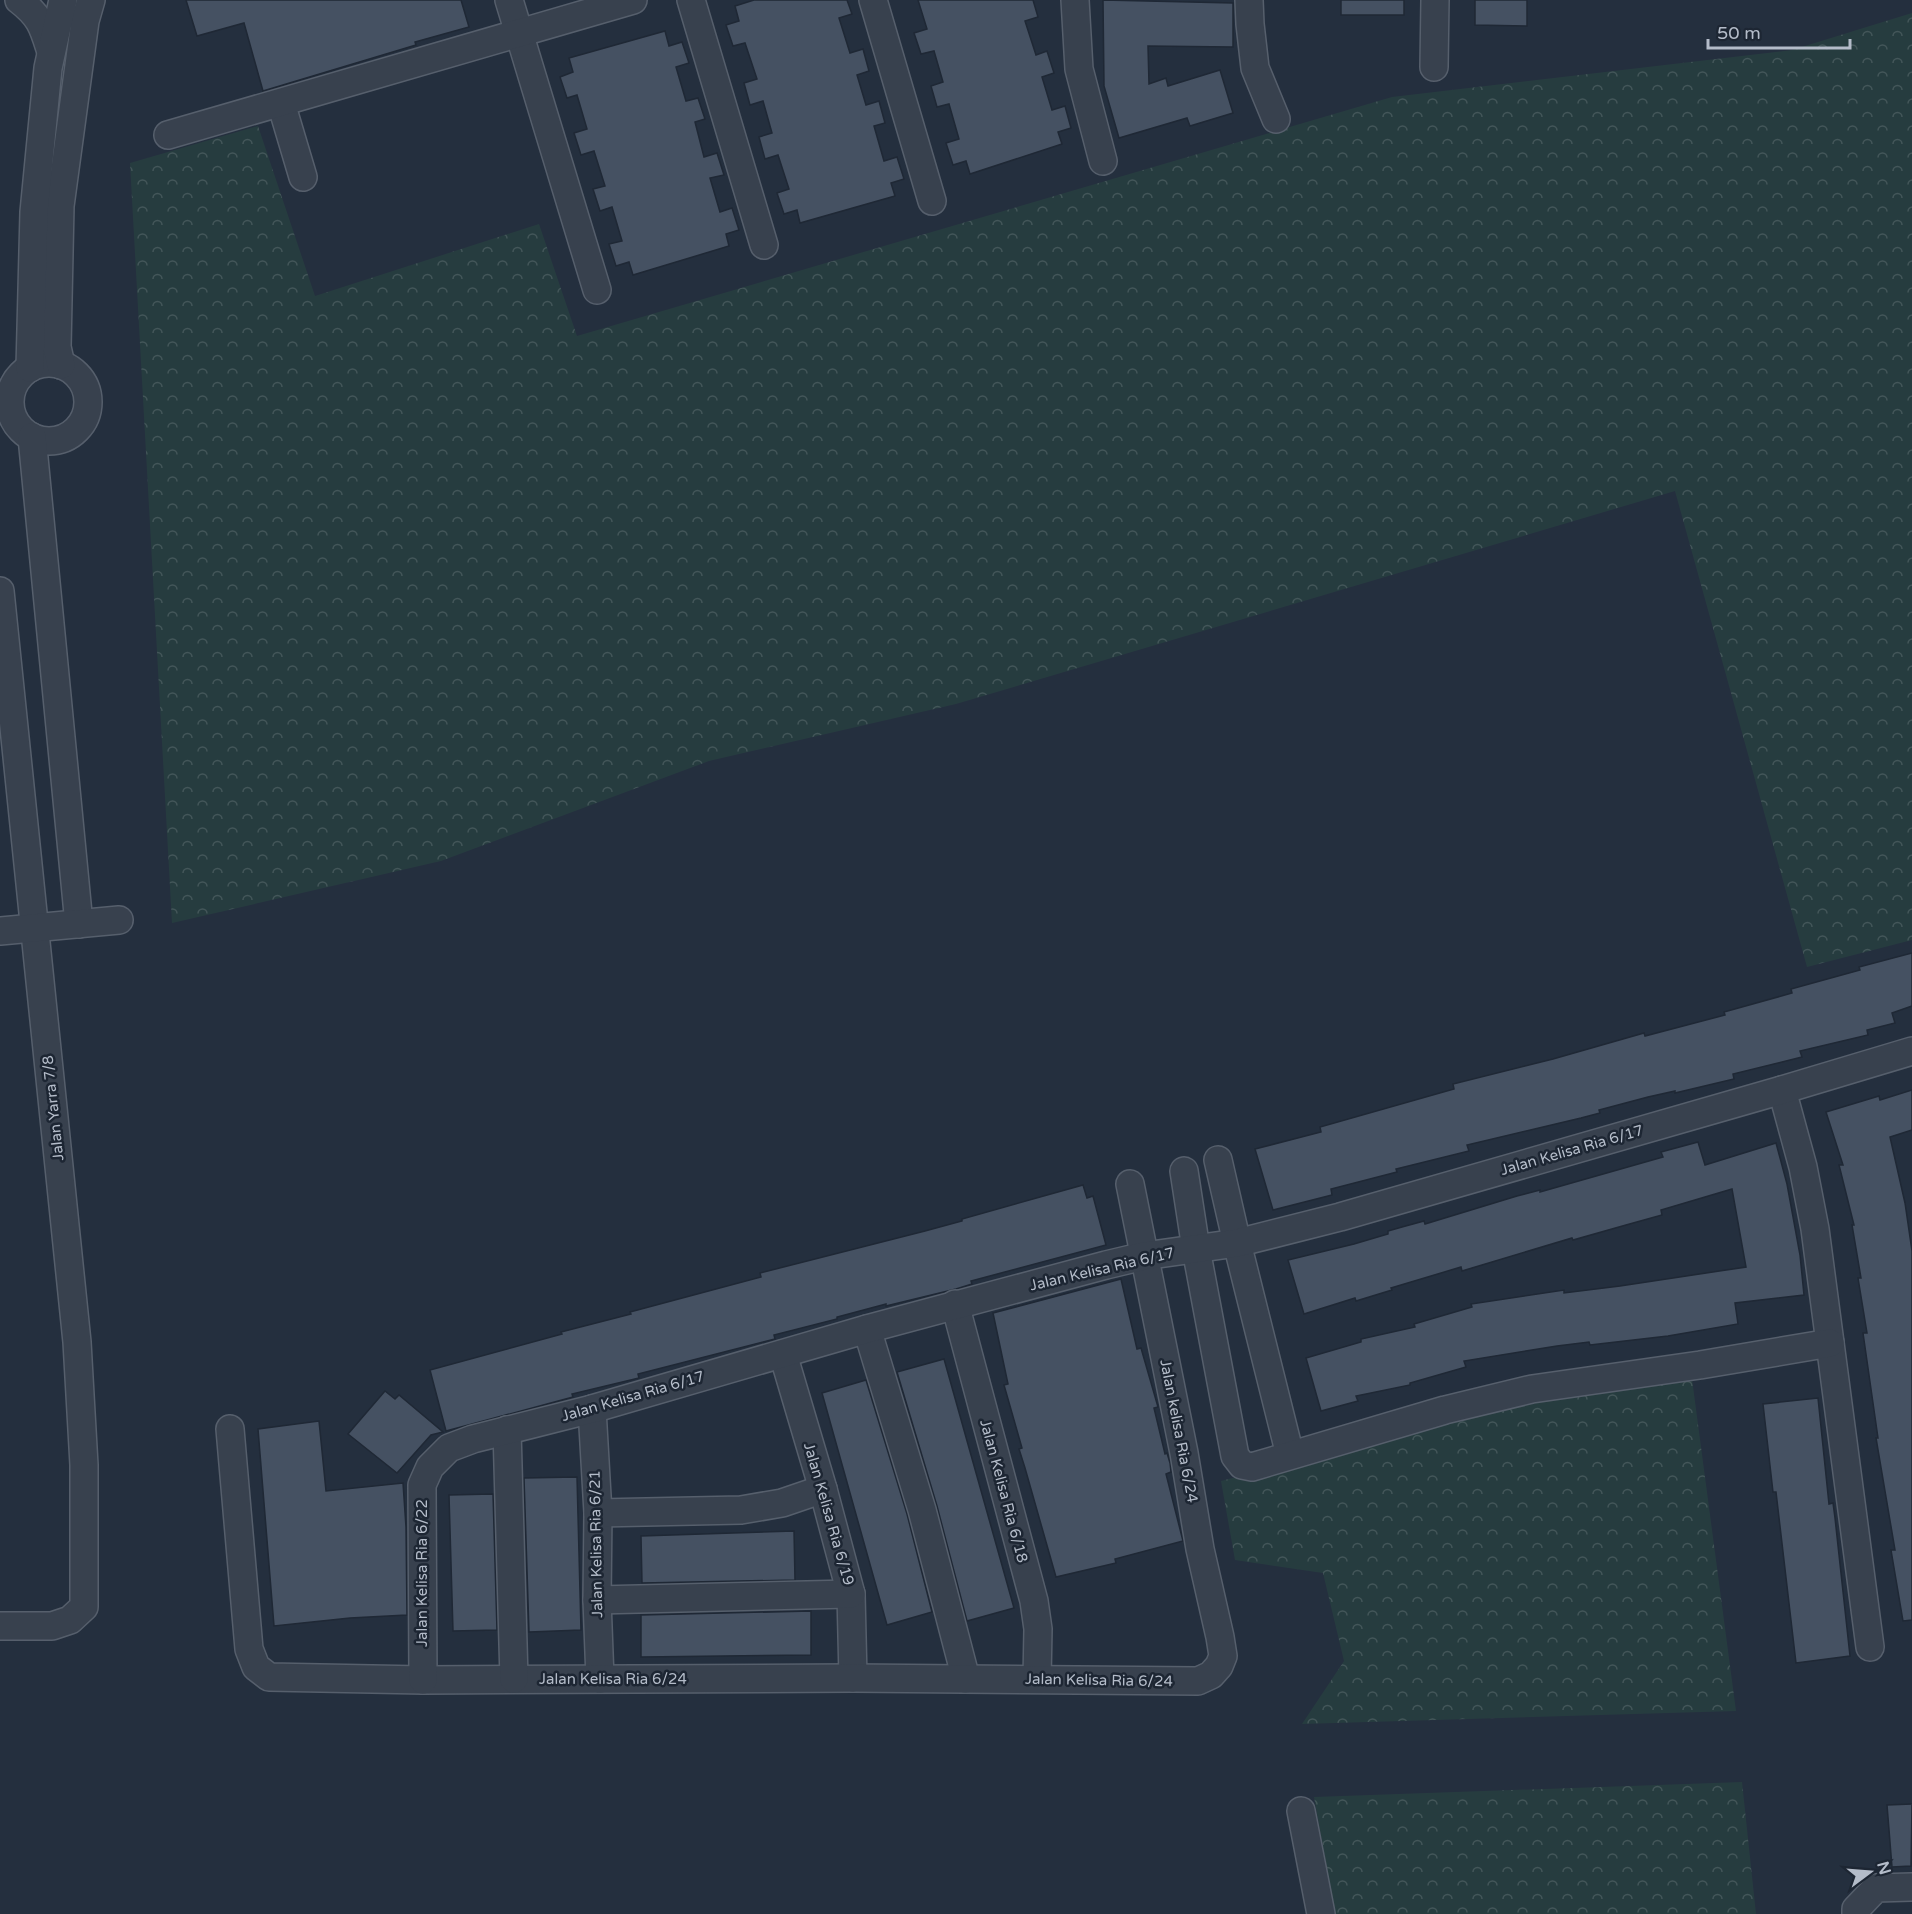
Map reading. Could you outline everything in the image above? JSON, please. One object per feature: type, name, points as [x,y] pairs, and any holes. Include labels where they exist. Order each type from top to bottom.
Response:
[{"type":"street","points":[[19,0],[30,8],[40,21],[51,54]]},
{"type":"street","points":[[63,0],[51,54],[10,406],[15,425],[79,924]]},
{"type":"street","points":[[61,365],[57,347],[60,206],[85,21],[91,0]]},
{"type":"street","points":[[509,0],[597,290]]},
{"type":"street","points":[[168,135],[633,0]]},
{"type":"street","points":[[691,0],[764,245]]},
{"type":"street","points":[[873,0],[932,201]]},
{"type":"street","points":[[1075,0],[1079,69],[1103,161]]},
{"type":"street","points":[[1249,0],[1255,68],[1276,119]]},
{"type":"street","points":[[1434,68],[1435,0]]},
{"type":"street","points":[[281,103],[303,177]]},
{"type":"street","points":[[14,381],[36,365],[48,363],[61,365],[73,371],[81,380],[88,398],[86,417],[79,428],[69,436],[57,441],[44,441],[15,425]]},
{"type":"street","name":"Jalan Yarra 7/8","points":[[0,591],[77,1341],[84,1465],[84,1607],[70,1620],[52,1626],[0,1626]]},
{"type":"street","points":[[0,931],[119,920]]},
{"type":"street","name":"Jalan Kelisa Ria 6/17","points":[[430,1467],[449,1448],[473,1439],[592,1409],[955,1304],[1144,1256],[1237,1243],[1340,1217],[1912,1051]]},
{"type":"street","points":[[1782,1090],[1803,1167],[1815,1229],[1870,1647]]},
{"type":"street","points":[[1218,1160],[1290,1455]]},
{"type":"street","points":[[1184,1171],[1196,1249],[1235,1456],[1242,1465],[1252,1467],[1445,1410],[1532,1389],[1700,1365],[1830,1343]]},
{"type":"street","name":"Jalan kelisa Ria 6/24","points":[[1130,1184],[1184,1453],[1200,1549],[1220,1637],[1222,1656],[1219,1666],[1211,1675]]},
{"type":"street","name":"Jalan Kelisa Ria 6/18","points":[[955,1304],[1034,1601],[1038,1629],[1037,1679]]},
{"type":"street","points":[[867,1329],[922,1510],[966,1679]]},
{"type":"street","name":"Jalan Kelisa Ria 6/19","points":[[783,1354],[851,1594],[853,1678]]},
{"type":"street","name":"Jalan Kelisa Ria 6/21","points":[[592,1409],[598,1514],[597,1600],[600,1679]]},
{"type":"street","name":"Jalan Kelisa Ria 6/24","points":[[230,1429],[245,1628],[249,1649],[256,1667],[269,1677],[423,1680],[853,1678],[1198,1681],[1211,1675]]},
{"type":"street","points":[[507,1430],[514,1679]]},
{"type":"street","name":"Jalan Kelisa Ria 6/22","points":[[423,1680],[422,1485],[430,1467]]},
{"type":"street","points":[[598,1514],[741,1510],[782,1503],[823,1489]]},
{"type":"street","points":[[597,1600],[851,1594]]},
{"type":"street","points":[[1302,1811],[1321,1914]]},
{"type":"street","points":[[1856,1914],[1856,1909],[1876,1888],[1912,1887]]},
{"type":"green space","points":[[1912,13],[1912,940],[1807,967],[1675,491],[956,704],[709,761],[441,861],[172,923],[130,163],[258,126],[315,296],[539,224],[577,336],[1392,97],[1792,50]]},
{"type":"green space","points":[[1692,1379],[1736,1711],[1302,1724],[1344,1661],[1323,1573],[1235,1560],[1221,1481],[1524,1402]]},
{"type":"green space","points":[[1742,1782],[1756,1914],[1335,1914],[1314,1797]]},
{"type":"building","points":[[186,0],[461,0],[469,27],[263,91],[244,23],[197,36]]},
{"type":"building","points":[[754,0],[847,0],[852,14],[839,18],[850,53],[863,49],[869,71],[857,75],[866,105],[879,101],[885,123],[874,126],[884,161],[897,157],[904,179],[891,183],[895,196],[800,223],[797,210],[784,214],[777,193],[789,189],[778,155],[765,159],[759,137],[772,133],[763,101],[750,105],[744,83],[757,79],[745,43],[733,46],[726,25],[739,21],[735,6]]},
{"type":"building","points":[[918,0],[1033,0],[1038,17],[1025,21],[1036,55],[1047,51],[1054,73],[1042,77],[1052,110],[1065,106],[1071,128],[1058,132],[1062,144],[970,174],[966,161],[953,165],[946,143],[959,139],[949,104],[937,107],[931,86],[943,82],[934,51],[921,54],[914,33],[927,29]]},
{"type":"building","points":[[1103,0],[1233,3],[1233,47],[1148,46],[1149,84],[1166,78],[1168,86],[1220,70],[1233,113],[1190,126],[1187,118],[1119,138],[1104,86]]},
{"type":"building","points":[[1341,0],[1404,0],[1404,15],[1341,15]]},
{"type":"building","points":[[1475,0],[1527,0],[1527,26],[1475,25]]},
{"type":"building","points":[[665,31],[669,46],[682,42],[689,63],[676,67],[686,101],[698,98],[705,119],[695,122],[704,157],[717,153],[724,175],[710,178],[720,212],[732,208],[739,230],[726,234],[729,246],[633,275],[629,262],[616,266],[609,244],[622,241],[612,207],[600,211],[593,189],[605,186],[594,151],[581,155],[574,133],[587,129],[577,95],[567,98],[560,77],[573,72],[569,58]]},
{"type":"building","points":[[1912,953],[1912,1006],[1892,1013],[1895,1023],[1867,1030],[1868,1035],[1800,1051],[1802,1057],[1733,1074],[1734,1079],[1648,1097],[1599,1110],[1600,1113],[1467,1145],[1469,1151],[1396,1169],[1397,1172],[1331,1189],[1332,1195],[1273,1210],[1255,1149],[1321,1132],[1320,1127],[1454,1089],[1453,1084],[1644,1033],[1645,1036],[1725,1015],[1724,1012],[1792,993],[1791,989]]},
{"type":"building","points":[[1912,1090],[1912,1130],[1890,1137],[1905,1203],[1912,1251],[1912,1620],[1903,1621],[1891,1550],[1895,1550],[1876,1438],[1878,1438],[1863,1333],[1867,1333],[1858,1278],[1861,1278],[1852,1225],[1854,1225],[1839,1165],[1843,1165],[1826,1112],[1879,1096],[1880,1100]]},
{"type":"building","points":[[1698,1142],[1705,1165],[1776,1143],[1787,1184],[1800,1255],[1804,1295],[1735,1303],[1738,1324],[1668,1336],[1590,1345],[1589,1342],[1464,1361],[1466,1367],[1410,1383],[1410,1385],[1356,1396],[1358,1401],[1321,1411],[1306,1358],[1361,1342],[1361,1339],[1415,1327],[1414,1324],[1472,1307],[1471,1304],[1564,1290],[1564,1293],[1620,1286],[1746,1267],[1732,1189],[1661,1210],[1662,1215],[1573,1240],[1572,1238],[1462,1271],[1461,1267],[1356,1301],[1355,1298],[1304,1314],[1288,1260],[1354,1244],[1388,1234],[1388,1231],[1402,1227],[1424,1221],[1425,1224],[1517,1196],[1540,1190],[1540,1192],[1663,1157],[1661,1152]]},
{"type":"building","points":[[1083,1185],[1087,1198],[1093,1196],[1106,1245],[971,1281],[972,1284],[956,1289],[837,1317],[837,1319],[774,1335],[775,1339],[638,1374],[639,1378],[572,1394],[573,1397],[446,1431],[430,1370],[761,1277],[760,1273],[962,1221],[962,1219]]},
{"type":"building","points":[[1121,1279],[1137,1349],[1141,1348],[1158,1407],[1154,1408],[1165,1454],[1167,1453],[1170,1463],[1171,1472],[1166,1474],[1183,1541],[1115,1559],[1116,1563],[1056,1577],[1019,1449],[1022,1448],[1004,1385],[1008,1384],[993,1313]]},
{"type":"building","points":[[944,1359],[1014,1608],[967,1621],[937,1506],[897,1372]]},
{"type":"building","points":[[866,1380],[907,1514],[932,1612],[887,1625],[822,1393]]},
{"type":"building","points":[[385,1391],[395,1399],[399,1395],[443,1432],[431,1435],[397,1473],[348,1434]]},
{"type":"building","points":[[1818,1398],[1829,1504],[1833,1503],[1850,1656],[1796,1663],[1763,1404]]},
{"type":"building","points":[[319,1421],[326,1491],[403,1483],[407,1615],[274,1626],[258,1429]]},
{"type":"building","points":[[577,1477],[581,1630],[529,1632],[524,1478]]},
{"type":"building","points":[[493,1494],[497,1630],[453,1631],[449,1495]]},
{"type":"building","points":[[794,1531],[795,1580],[642,1583],[641,1536]]},
{"type":"building","points":[[811,1611],[811,1655],[641,1657],[641,1615]]},
{"type":"building","points":[[1912,1804],[1911,1866],[1892,1867],[1887,1805]]}]
